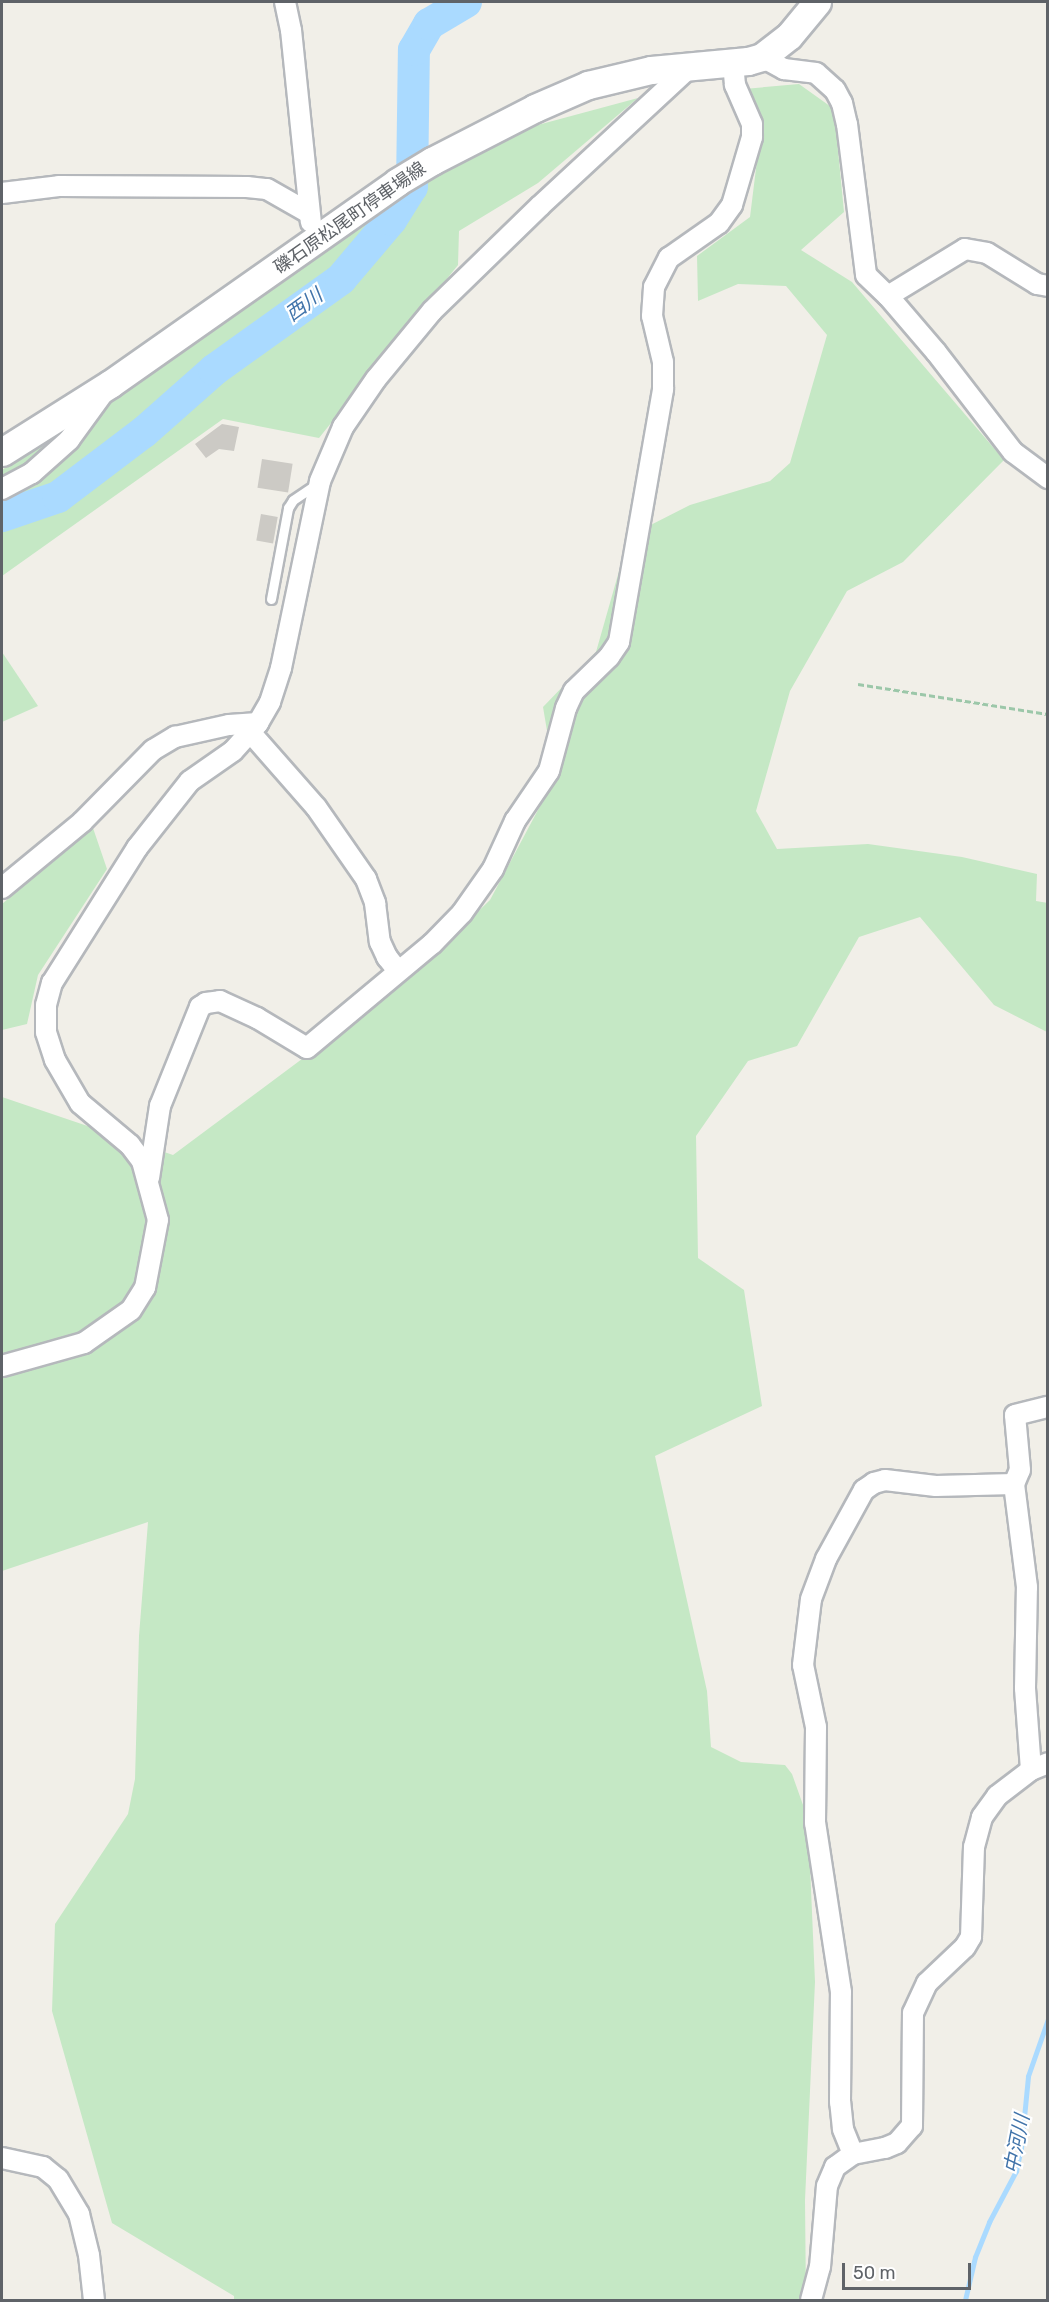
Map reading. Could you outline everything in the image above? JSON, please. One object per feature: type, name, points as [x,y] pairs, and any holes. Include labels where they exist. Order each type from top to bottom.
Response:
[{"type":"main road","name":"礫石原松尾町停車場線","points":[[2,452],[111,384],[397,182],[432,161],[535,108],[588,86],[626,75],[733,63],[762,57],[789,36],[817,2]]},
{"type":"street","points":[[285,2],[291,30],[309,213],[316,241]]},
{"type":"street","points":[[762,57],[784,69],[816,73],[835,90],[842,103],[849,134],[866,275],[888,296],[1013,452],[1047,478]]},
{"type":"street","points":[[149,1180],[160,1106],[200,1007],[206,1003],[219,1001],[257,1018],[307,1048],[432,944],[462,913],[493,869],[515,821],[549,771],[566,708],[574,691],[609,657],[619,642],[663,389],[663,362],[652,316],[654,287],[669,258],[719,224],[732,205],[752,136],[752,124],[735,85],[733,63]]},
{"type":"street","points":[[2,1365],[84,1343],[131,1310],[145,1288],[158,1220],[149,1180],[142,1161],[130,1145],[80,1103],[55,1060],[46,1032],[46,1005],[52,983],[137,848],[190,781],[233,751],[254,728],[270,702],[281,668],[320,481],[343,427],[376,379],[432,311],[691,66]]},
{"type":"street","points":[[2,193],[59,186],[247,187],[267,189],[309,213]]},
{"type":"street","points":[[888,296],[965,249],[987,253],[1037,284],[1047,286]]},
{"type":"street","points":[[2,489],[32,473],[69,440],[111,384]]},
{"type":"street","points":[[2,888],[82,822],[153,750],[175,737],[229,725],[254,728],[316,807],[366,879],[375,903],[380,942],[387,957],[398,971]]},
{"type":"street","points":[[811,2301],[820,2267],[827,2186],[835,2167],[853,2154],[897,2143],[912,2126],[914,2013],[927,1983],[965,1947],[971,1937],[974,1847],[982,1817],[998,1796],[1039,1767],[1025,1688],[1027,1587],[1014,1484],[1020,1470],[1015,1415],[1047,1407]]},
{"type":"street","points":[[853,2154],[843,2129],[840,2102],[842,1992],[815,1823],[816,1726],[803,1665],[811,1599],[826,1559],[864,1490],[874,1483],[885,1480],[936,1486],[1014,1484]]},
{"type":"street","points":[[2,2158],[44,2167],[58,2180],[80,2214],[89,2255],[94,2301]]},
{"type":"lane","points":[[271,599],[288,508],[293,500],[320,481]]},
{"type":"path","points":[[858,684],[1047,714]]},
{"type":"green space","points":[[799,84],[834,109],[844,212],[801,250],[852,282],[1004,460],[903,562],[847,591],[790,691],[756,811],[777,849],[868,844],[962,857],[1037,874],[1036,901],[1048,903],[1047,1032],[994,1005],[920,917],[859,937],[797,1046],[748,1061],[696,1136],[698,1258],[744,1290],[762,1406],[655,1456],[707,1691],[711,1747],[741,1762],[785,1765],[792,1774],[808,1819],[815,1982],[805,2200],[806,2300],[234,2300],[234,2296],[112,2223],[52,2011],[55,1924],[128,1814],[135,1779],[139,1636],[148,1522],[2,1571],[2,1097],[173,1155],[404,983],[490,900],[555,778],[543,707],[596,652],[629,536],[690,505],[770,481],[790,463],[827,335],[786,286],[738,284],[698,301],[697,256],[750,217],[762,120],[744,89]]},
{"type":"green space","points":[[638,98],[538,183],[459,231],[458,265],[319,438],[223,419],[2,576],[2,470],[439,172],[534,126]]},
{"type":"green space","points":[[2,652],[38,706],[2,722]]},
{"type":"green space","points":[[93,828],[107,869],[38,975],[27,1024],[2,1030],[2,904]]},
{"type":"building","points":[[222,424],[239,427],[234,451],[219,449],[206,458],[195,444]]},
{"type":"building","points":[[262,459],[293,464],[288,492],[257,488]]},
{"type":"building","points":[[261,514],[278,517],[273,544],[256,541]]},
{"type":"waterway","name":"西川","points":[[2,516],[58,497],[144,432],[214,370],[341,279],[391,220],[412,187],[414,50],[429,24],[466,2]]},
{"type":"waterway","name":"中河川","points":[[965,2300],[975,2257],[989,2222],[1016,2171],[1021,2148],[1028,2076],[1048,2019]]}]
